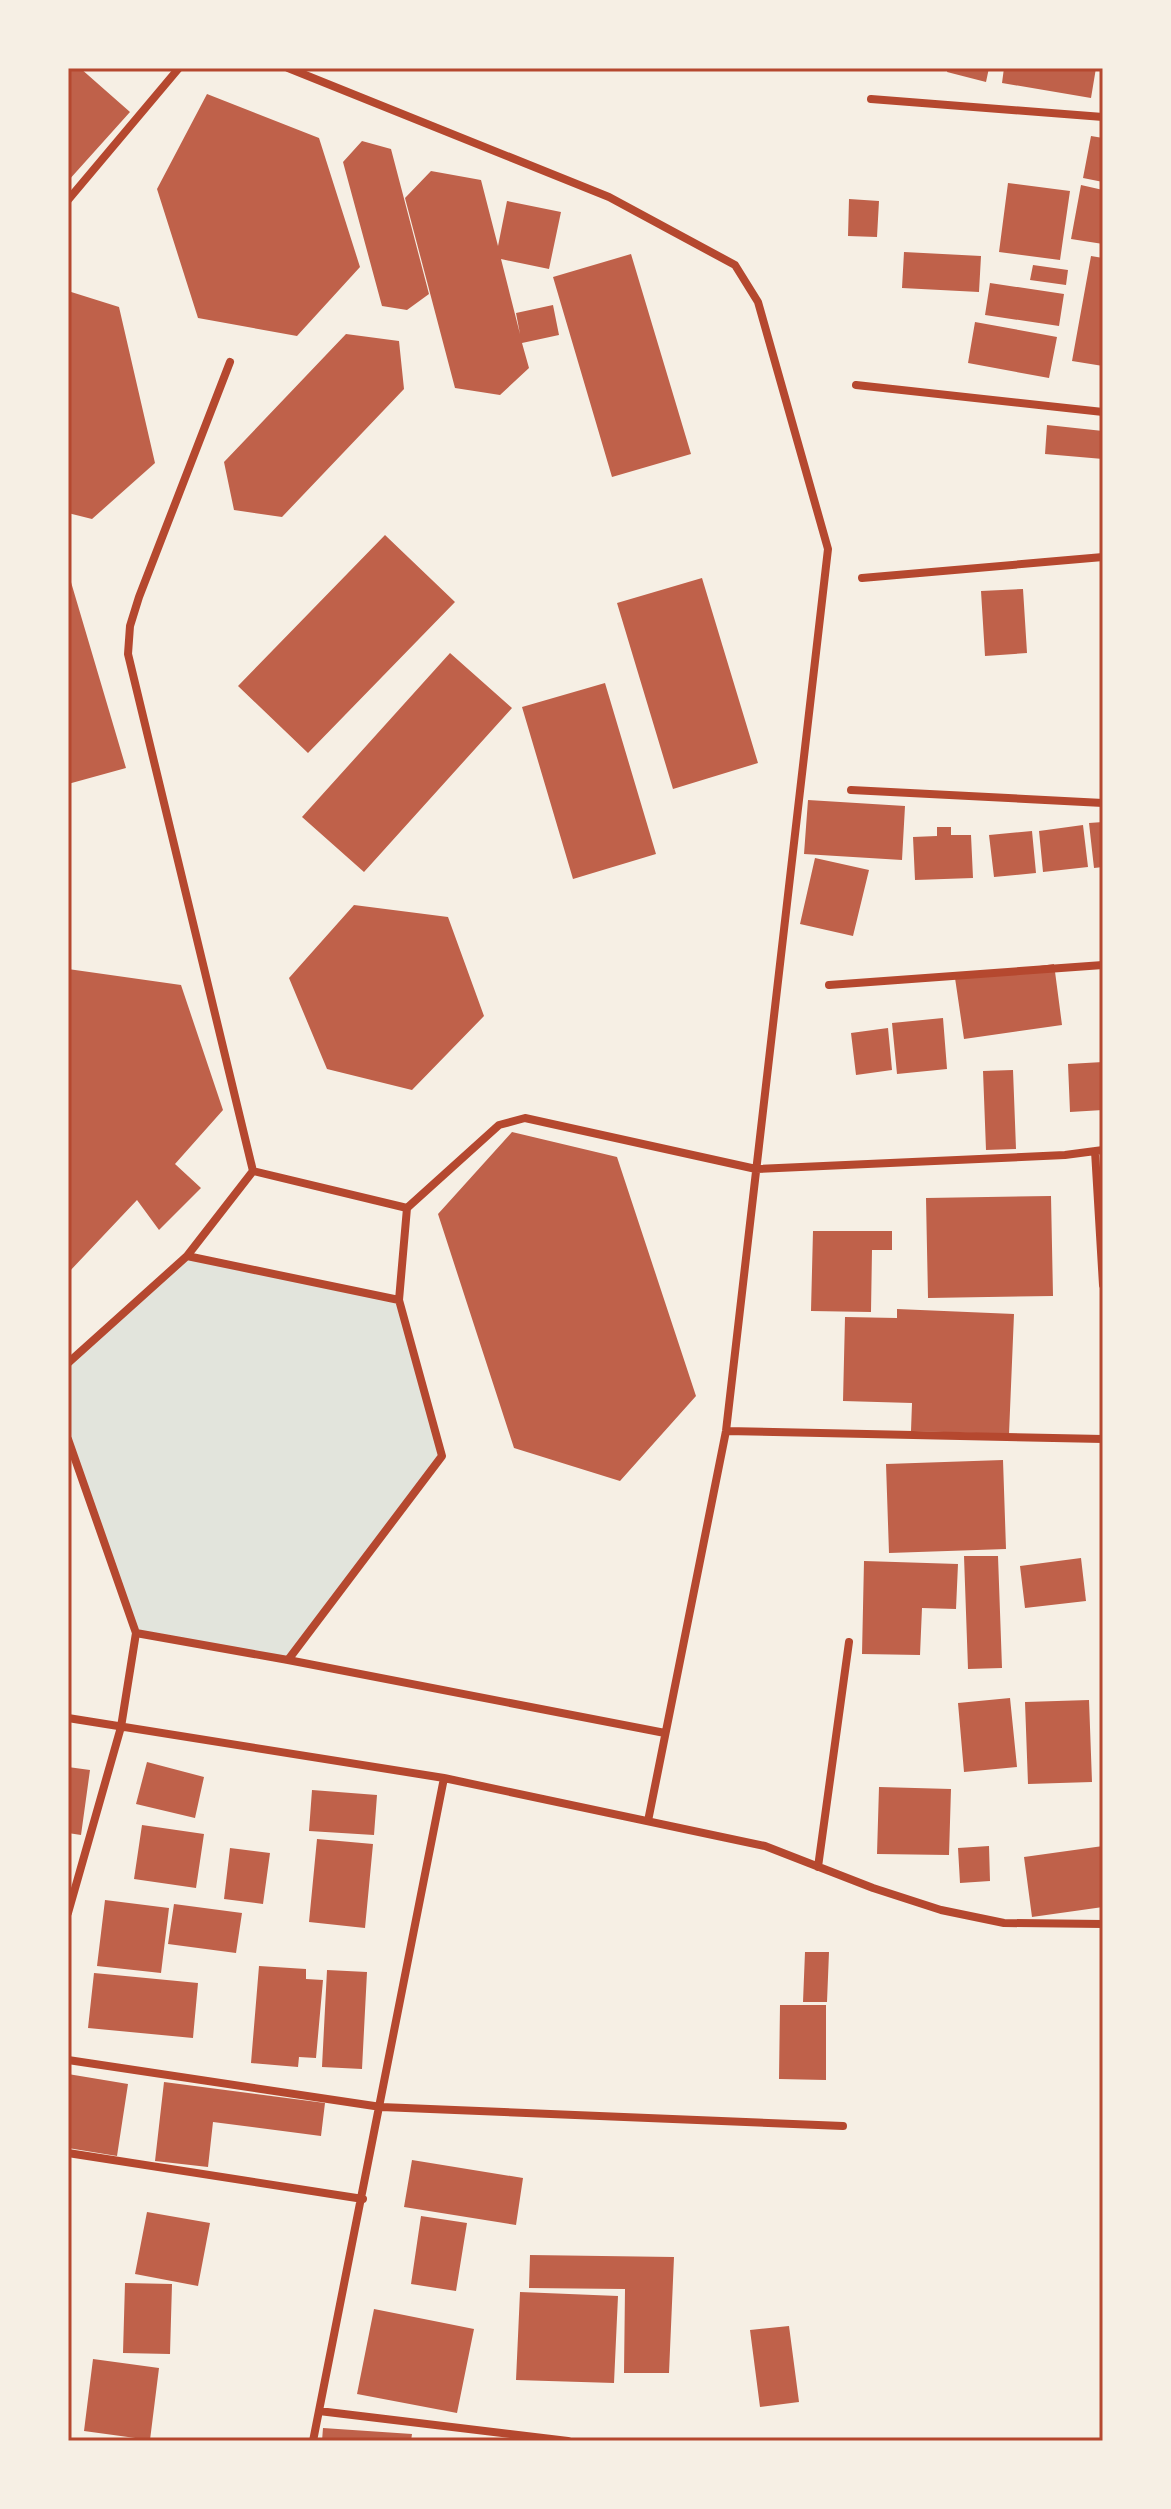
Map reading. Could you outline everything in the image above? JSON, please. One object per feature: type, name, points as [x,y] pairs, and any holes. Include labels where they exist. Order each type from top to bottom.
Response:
[{"type":"street","points":[[68,200],[179,68]]},
{"type":"street","points":[[288,68],[609,197],[735,265],[758,302],[828,549],[726,1431],[648,1821]]},
{"type":"street","points":[[871,99],[1103,117]]},
{"type":"street","points":[[230,362],[139,597],[130,626],[128,654],[253,1171]]},
{"type":"street","points":[[856,385],[1103,412]]},
{"type":"street","points":[[862,578],[1103,557]]},
{"type":"street","points":[[851,790],[1103,803]]},
{"type":"street","points":[[829,985],[1103,965]]},
{"type":"street","points":[[288,1660],[442,1456],[399,1300],[407,1208],[499,1125],[525,1118],[756,1169],[1099,1151],[1103,1285]]},
{"type":"street","points":[[253,1171],[407,1208]]},
{"type":"street","points":[[68,1363],[187,1256],[253,1171]]},
{"type":"street","points":[[187,1256],[399,1300]]},
{"type":"street","points":[[726,1431],[1103,1439]]},
{"type":"street","points":[[68,1439],[136,1633],[121,1727],[68,1913]]},
{"type":"street","points":[[136,1633],[665,1733]]},
{"type":"street","points":[[818,1867],[849,1642]]},
{"type":"street","points":[[68,1718],[444,1778],[765,1846],[873,1888],[941,1910],[1004,1923],[1103,1924]]},
{"type":"street","points":[[313,2441],[444,1778]]},
{"type":"street","points":[[68,2060],[381,2107],[843,2126]]},
{"type":"street","points":[[68,2153],[363,2199]]},
{"type":"street","points":[[319,2411],[568,2441]]},
{"type":"shaded area","points":[[187,1256],[399,1300],[442,1456],[288,1660],[136,1633],[68,1439],[68,1363]]},
{"type":"building","points":[[68,68],[80,68],[130,112],[68,181]]},
{"type":"building","points":[[948,68],[989,68],[986,82],[947,72]]},
{"type":"building","points":[[1004,68],[1096,68],[1091,98],[1002,83]]},
{"type":"building","points":[[207,94],[319,138],[360,267],[297,336],[198,318],[157,189]]},
{"type":"building","points":[[1091,136],[1103,138],[1103,182],[1083,178]]},
{"type":"building","points":[[362,141],[391,149],[429,294],[407,310],[382,306],[343,162]]},
{"type":"building","points":[[431,171],[481,180],[498,246],[507,201],[561,212],[549,269],[501,259],[520,334],[516,313],[553,305],[559,335],[522,343],[529,368],[500,395],[455,388],[405,198]]},
{"type":"building","points":[[1008,183],[1070,191],[1060,260],[999,252]]},
{"type":"building","points":[[1081,185],[1103,190],[1103,244],[1071,239]]},
{"type":"building","points":[[849,199],[879,201],[877,237],[848,236]]},
{"type":"building","points":[[904,252],[981,256],[979,292],[902,288]]},
{"type":"building","points":[[631,254],[691,454],[612,477],[553,277]]},
{"type":"building","points":[[1091,256],[1103,258],[1103,366],[1072,361]]},
{"type":"building","points":[[1033,265],[1068,270],[1066,285],[1030,280]]},
{"type":"building","points":[[990,283],[1064,294],[1059,326],[985,315]]},
{"type":"building","points":[[68,291],[119,307],[155,463],[92,519],[68,513]]},
{"type":"building","points":[[975,322],[1057,337],[1049,378],[968,363]]},
{"type":"building","points":[[346,334],[399,341],[404,389],[282,517],[234,510],[224,462]]},
{"type":"building","points":[[1047,425],[1103,431],[1103,459],[1045,454]]},
{"type":"building","points":[[385,535],[455,602],[308,753],[238,686]]},
{"type":"building","points":[[68,572],[126,768],[68,784]]},
{"type":"building","points":[[702,578],[758,763],[673,789],[617,603]]},
{"type":"building","points":[[1023,589],[1027,653],[985,656],[981,591]]},
{"type":"building","points":[[450,653],[512,708],[364,872],[302,817]]},
{"type":"building","points":[[605,683],[656,854],[573,879],[522,707]]},
{"type":"building","points":[[808,800],[905,806],[902,860],[804,854]]},
{"type":"building","points":[[1103,822],[1103,867],[1094,868],[1089,823]]},
{"type":"building","points":[[1083,825],[1088,867],[1043,872],[1039,831]]},
{"type":"building","points":[[937,827],[951,827],[951,835],[971,835],[973,878],[915,880],[913,837],[937,836]]},
{"type":"building","points":[[1032,831],[1036,873],[994,877],[989,835]]},
{"type":"building","points":[[815,858],[869,870],[853,936],[800,924]]},
{"type":"building","points":[[354,905],[448,917],[484,1016],[412,1090],[327,1069],[289,978]]},
{"type":"building","points":[[1054,964],[1062,1025],[964,1039],[955,978]]},
{"type":"building","points":[[68,969],[181,985],[223,1110],[175,1164],[201,1188],[159,1230],[137,1200],[68,1273]]},
{"type":"building","points":[[943,1018],[947,1069],[897,1074],[892,1023]]},
{"type":"building","points":[[888,1028],[892,1070],[856,1075],[851,1033]]},
{"type":"building","points":[[1103,1062],[1103,1110],[1070,1112],[1068,1064]]},
{"type":"building","points":[[1013,1070],[1016,1149],[986,1150],[983,1071]]},
{"type":"building","points":[[512,1132],[617,1157],[696,1396],[620,1481],[514,1448],[438,1214]]},
{"type":"building","points":[[1051,1196],[1053,1296],[928,1298],[926,1198]]},
{"type":"building","points":[[813,1231],[892,1231],[892,1250],[872,1250],[871,1312],[811,1311]]},
{"type":"building","points":[[897,1309],[1014,1314],[1009,1434],[911,1431],[912,1403],[843,1401],[845,1317],[897,1318]]},
{"type":"building","points":[[1003,1460],[1006,1549],[889,1553],[886,1464]]},
{"type":"building","points":[[964,1556],[998,1556],[1002,1668],[968,1669]]},
{"type":"building","points":[[1081,1558],[1086,1601],[1025,1608],[1020,1566]]},
{"type":"building","points":[[864,1561],[958,1564],[956,1609],[922,1608],[920,1655],[862,1654]]},
{"type":"building","points":[[1010,1698],[1017,1767],[964,1772],[958,1703]]},
{"type":"building","points":[[1089,1700],[1092,1782],[1028,1784],[1025,1702]]},
{"type":"building","points":[[147,1762],[204,1777],[195,1818],[136,1804]]},
{"type":"building","points":[[68,1767],[90,1770],[81,1835],[68,1833]]},
{"type":"building","points":[[879,1787],[951,1789],[949,1855],[877,1854]]},
{"type":"building","points":[[312,1790],[377,1795],[374,1835],[309,1831]]},
{"type":"building","points":[[142,1825],[204,1834],[196,1888],[134,1879]]},
{"type":"building","points":[[317,1839],[373,1844],[365,1928],[309,1922]]},
{"type":"building","points":[[989,1846],[990,1881],[960,1883],[958,1848]]},
{"type":"building","points":[[1103,1846],[1103,1907],[1032,1917],[1024,1857]]},
{"type":"building","points":[[230,1848],[270,1853],[263,1904],[224,1899]]},
{"type":"building","points":[[105,1900],[169,1908],[161,1973],[97,1966]]},
{"type":"building","points":[[174,1904],[242,1913],[236,1953],[168,1944]]},
{"type":"building","points":[[805,1952],[829,1952],[827,2002],[803,2002]]},
{"type":"building","points":[[259,1966],[306,1969],[306,1979],[323,1980],[316,2058],[299,2057],[298,2067],[251,2063]]},
{"type":"building","points":[[327,1970],[367,1972],[362,2069],[322,2067]]},
{"type":"building","points":[[94,1973],[198,1983],[193,2038],[88,2028]]},
{"type":"building","points":[[780,2005],[826,2005],[826,2080],[779,2079]]},
{"type":"building","points":[[68,2074],[128,2084],[117,2156],[68,2148]]},
{"type":"building","points":[[164,2082],[325,2103],[321,2136],[213,2122],[208,2167],[155,2161]]},
{"type":"building","points":[[412,2160],[523,2178],[516,2225],[404,2207]]},
{"type":"building","points":[[147,2212],[210,2223],[198,2286],[135,2274]]},
{"type":"building","points":[[421,2216],[467,2223],[456,2291],[411,2284]]},
{"type":"building","points":[[530,2255],[674,2257],[669,2373],[624,2373],[625,2289],[529,2288]]},
{"type":"building","points":[[125,2283],[172,2284],[170,2354],[123,2353]]},
{"type":"building","points":[[520,2292],[618,2296],[614,2383],[516,2380]]},
{"type":"building","points":[[374,2309],[474,2329],[457,2413],[357,2394]]},
{"type":"building","points":[[789,2326],[799,2402],[760,2407],[750,2330]]},
{"type":"building","points":[[93,2359],[159,2368],[150,2440],[84,2431]]},
{"type":"building","points":[[323,2428],[412,2434],[411,2441],[322,2441]]}]
